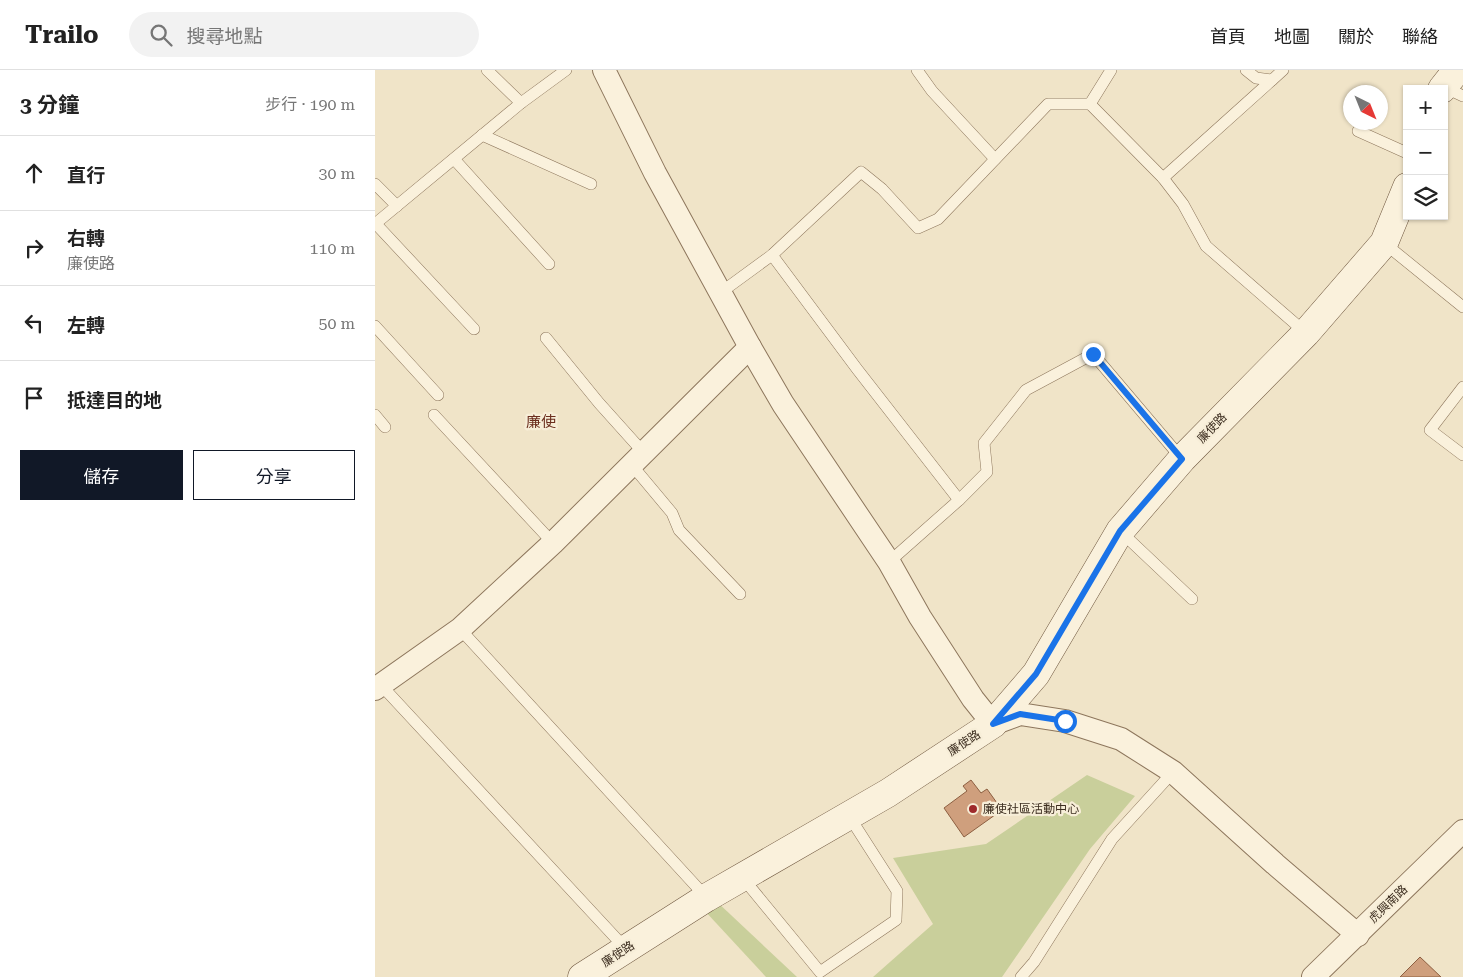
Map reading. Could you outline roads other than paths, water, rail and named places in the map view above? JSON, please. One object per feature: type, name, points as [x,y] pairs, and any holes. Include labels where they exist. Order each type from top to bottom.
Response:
[{"type":"street","points":[[604,70],[655,173],[750,348],[783,404],[889,562],[919,617],[973,699],[993,724],[1020,714],[1065,721],[1121,739],[1173,772],[1275,864],[1358,935]]},
{"type":"street","name":"廉使路","points":[[582,977],[707,898],[888,792],[993,724],[1036,674],[1120,531],[1182,459],[1306,333],[1384,243],[1403,196]]},
{"type":"street","points":[[378,687],[461,630],[553,543],[750,348]]},
{"type":"street","name":"虎興南路","points":[[1313,977],[1463,831]]},
{"type":"lane","points":[[487,70],[521,102]]},
{"type":"lane","points":[[474,329],[375,224],[521,102],[566,70]]},
{"type":"lane","points":[[917,70],[932,91],[995,159]]},
{"type":"lane","points":[[1090,104],[1111,70]]},
{"type":"lane","points":[[1245,70],[1255,78],[1272,80]]},
{"type":"lane","points":[[1163,178],[1283,70]]},
{"type":"lane","points":[[720,293],[772,255],[861,172],[882,189],[918,228],[938,219],[1048,104],[1090,104],[1163,178],[1183,204],[1206,246],[1306,333]]},
{"type":"lane","points":[[1358,131],[1403,151]]},
{"type":"lane","points":[[482,135],[591,184]]},
{"type":"lane","points":[[454,159],[549,264]]},
{"type":"lane","points":[[375,184],[397,206]]},
{"type":"lane","points":[[1384,243],[1463,307]]},
{"type":"lane","points":[[772,255],[857,369],[959,500]]},
{"type":"lane","points":[[375,326],[438,396]]},
{"type":"lane","points":[[545,338],[599,403],[637,458],[671,513],[679,530],[740,594]]},
{"type":"lane","points":[[889,562],[959,500],[987,472],[984,443],[1026,390],[1093,354],[1182,459]]},
{"type":"lane","points":[[1463,387],[1430,430],[1463,455]]},
{"type":"lane","points":[[375,415],[385,427]]},
{"type":"lane","points":[[435,415],[553,543]]},
{"type":"lane","points":[[1120,531],[1192,599]]},
{"type":"lane","points":[[461,630],[707,898]]},
{"type":"lane","points":[[378,687],[626,949]]},
{"type":"lane","points":[[1021,977],[1034,962],[1112,840],[1173,772]]},
{"type":"lane","points":[[742,877],[821,972],[896,920],[897,891],[848,815]]},
{"type":"place","name":"廉使社區活動中心","points":[[973,809]]},
{"type":"district","name":"廉使","points":[[541,422]]}]
